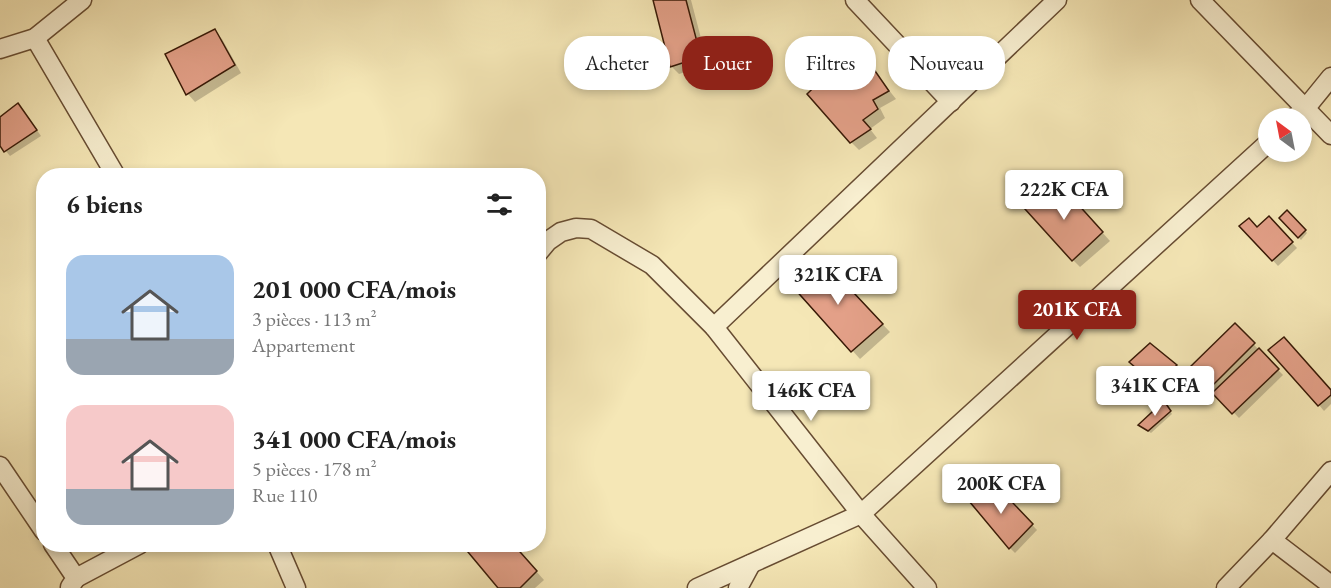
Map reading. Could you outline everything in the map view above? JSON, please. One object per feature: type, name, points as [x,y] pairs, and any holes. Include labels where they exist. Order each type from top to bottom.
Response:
[{"type":"street","points":[[0,49],[35,38],[82,0]]},
{"type":"street","points":[[855,0],[951,102]]},
{"type":"street","points":[[714,327],[1058,0]]},
{"type":"street","points":[[1200,0],[1295,108]]},
{"type":"street","points":[[35,38],[111,168]]},
{"type":"street","points":[[1305,108],[1331,76]]},
{"type":"street","points":[[1312,122],[1331,135]]},
{"type":"street","points":[[697,588],[861,514],[1258,152]]},
{"type":"street","points":[[546,243],[561,232],[576,228],[591,229],[652,265],[714,327],[861,514],[927,588]]},
{"type":"street","points":[[0,466],[36,519]]},
{"type":"street","points":[[1226,588],[1272,540],[1331,471]]},
{"type":"street","points":[[1272,540],[1331,585]]},
{"type":"street","points":[[57,552],[72,583],[126,552]]},
{"type":"street","points":[[280,552],[296,588]]},
{"type":"street","points":[[738,588],[751,564]]},
{"type":"building","points":[[653,0],[686,0],[695,36],[682,36],[682,63],[670,67],[670,36],[662,36]]},
{"type":"building","points":[[215,29],[235,65],[186,95],[165,54]]},
{"type":"building","points":[[876,72],[889,91],[873,100],[878,109],[863,120],[871,129],[850,143],[807,94],[811,90],[876,90]]},
{"type":"building","points":[[18,103],[37,130],[4,152],[0,146],[0,117]]},
{"type":"building","points":[[1057,181],[1103,232],[1072,261],[1025,209]]},
{"type":"building","points":[[1287,210],[1306,230],[1298,238],[1279,218]]},
{"type":"building","points":[[1269,216],[1293,242],[1272,261],[1239,226],[1249,218],[1257,227]]},
{"type":"building","points":[[823,260],[883,324],[851,352],[793,287]]},
{"type":"building","points":[[1235,323],[1255,343],[1209,389],[1189,368]]},
{"type":"building","points":[[1284,337],[1331,390],[1331,395],[1318,406],[1268,350]]},
{"type":"building","points":[[1150,343],[1177,365],[1138,398],[1128,387],[1143,374],[1129,362]]},
{"type":"building","points":[[1259,348],[1279,369],[1232,414],[1212,393]]},
{"type":"building","points":[[1164,401],[1171,411],[1148,431],[1138,425]]},
{"type":"building","points":[[993,482],[1033,524],[1009,549],[969,501]]},
{"type":"building","points":[[468,552],[520,552],[537,571],[520,588],[498,588]]}]
